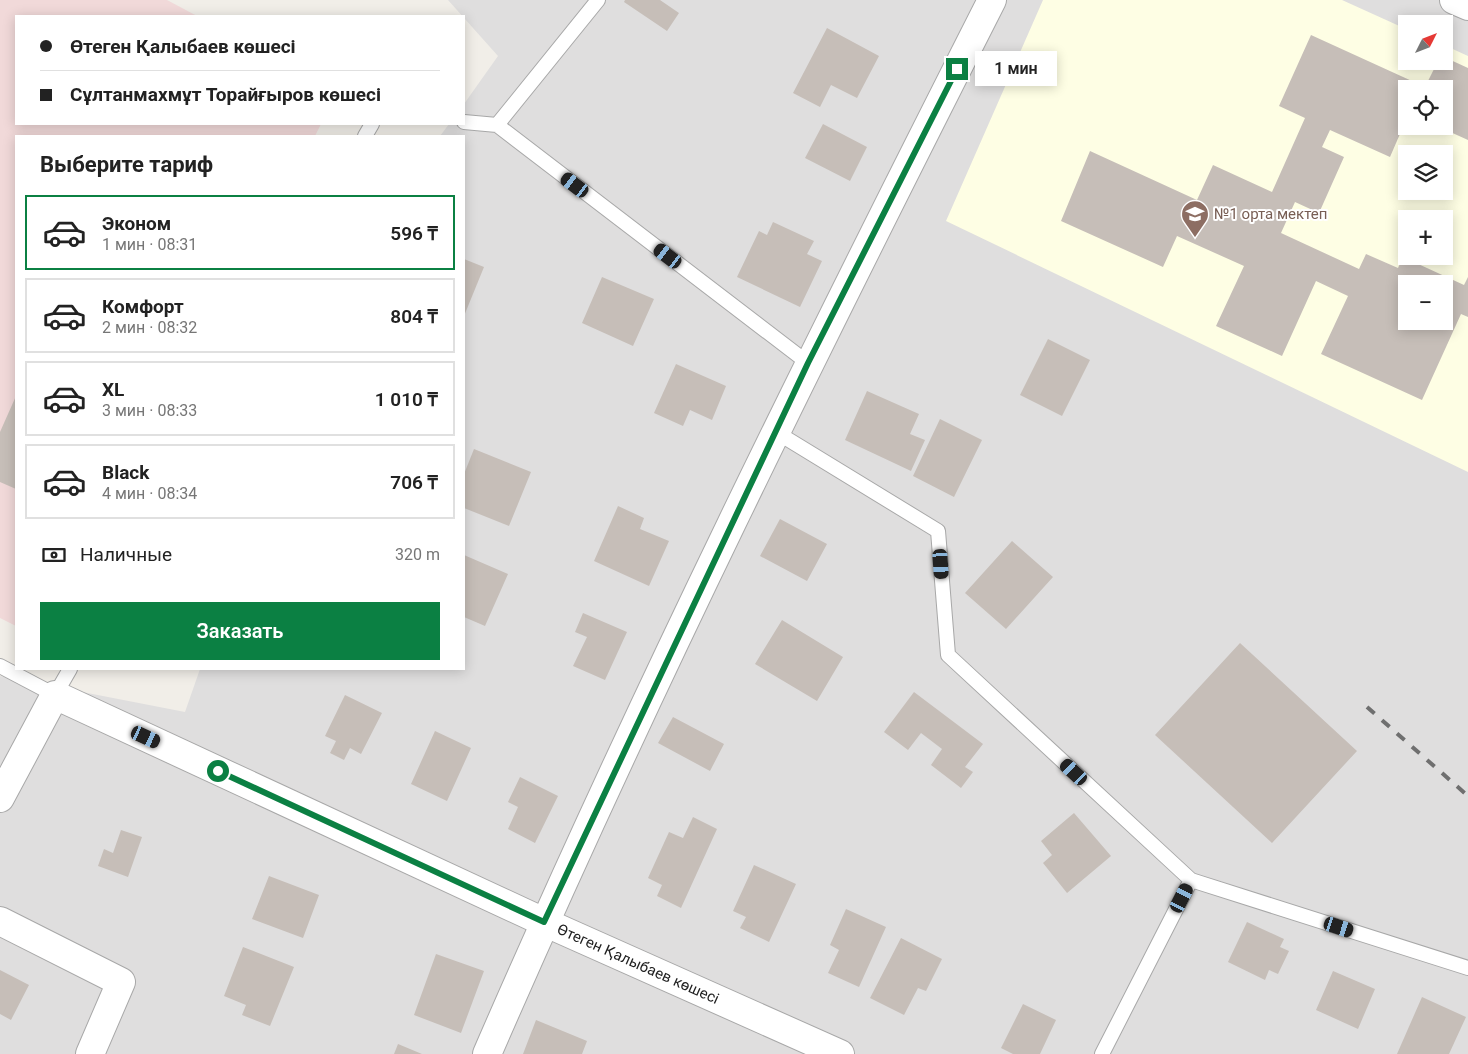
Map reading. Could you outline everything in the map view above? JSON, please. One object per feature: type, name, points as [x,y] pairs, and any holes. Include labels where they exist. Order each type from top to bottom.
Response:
[{"type":"street","points":[[487,1054],[544,922],[808,363],[992,0]]},
{"type":"street","points":[[1454,0],[1468,6]]},
{"type":"street","points":[[0,798],[55,695]]},
{"type":"street","name":"Өтеген Қалыбаев көшесі","points":[[55,695],[544,922],[840,1054]]},
{"type":"street","points":[[0,920],[121,982],[90,1054]]},
{"type":"lane","points":[[498,125],[598,0]]},
{"type":"lane","points":[[465,122],[498,125],[808,363]]},
{"type":"lane","points":[[776,432],[938,531],[948,655],[1191,880],[1468,968]]},
{"type":"lane","points":[[0,666],[55,695],[69,670]]},
{"type":"lane","points":[[1102,1054],[1191,880]]},
{"type":"shaded area","points":[[0,0],[167,0],[195,15],[15,15],[15,125],[320,125],[316,135],[15,135],[15,626],[0,618]]},
{"type":"shaded area","points":[[448,0],[1468,0],[1468,1054],[0,1054],[0,676],[185,712],[200,670],[465,670],[465,135],[441,135],[448,125],[465,125],[465,103],[498,56],[465,19],[465,15],[461,15]]},
{"type":"shaded area","name":"№1 орта мектеп","points":[[1043,0],[1342,0],[1398,25],[1398,70],[1453,70],[1453,49],[1468,56],[1468,472],[946,221]]},
{"type":"building","points":[[625,0],[660,0],[679,13],[667,31],[624,2]]},
{"type":"building","points":[[827,28],[879,56],[857,98],[831,85],[820,107],[793,93]]},
{"type":"building","points":[[1311,35],[1410,80],[1398,80],[1398,135],[1400,135],[1390,157],[1330,130],[1322,147],[1344,157],[1319,213],[1295,202],[1281,233],[1359,269],[1366,254],[1398,268],[1399,265],[1420,265],[1442,275],[1398,275],[1398,330],[1453,330],[1453,280],[1464,285],[1468,277],[1468,317],[1461,314],[1422,400],[1321,354],[1348,296],[1316,281],[1282,356],[1216,326],[1244,266],[1177,236],[1163,267],[1061,221],[1090,151],[1197,200],[1213,165],[1272,192],[1305,118],[1279,106]]},
{"type":"building","points":[[1453,61],[1468,68],[1468,140],[1453,133],[1453,80],[1428,80],[1434,70],[1453,70]]},
{"type":"building","points":[[823,124],[867,147],[850,181],[805,158]]},
{"type":"building","points":[[773,222],[814,241],[807,254],[822,261],[800,307],[737,277],[759,231],[767,235]]},
{"type":"building","points":[[465,259],[484,267],[465,314]]},
{"type":"building","points":[[602,277],[654,299],[633,346],[582,323]]},
{"type":"building","points":[[1048,339],[1090,360],[1062,416],[1020,395]]},
{"type":"building","points":[[676,364],[726,386],[712,420],[690,410],[683,426],[654,413]]},
{"type":"building","points":[[867,391],[919,414],[910,434],[925,440],[911,471],[845,440]]},
{"type":"building","points":[[15,398],[15,489],[0,482],[0,432]]},
{"type":"building","points":[[940,419],[982,440],[954,497],[913,476]]},
{"type":"building","points":[[474,449],[531,472],[509,526],[465,508],[465,472]]},
{"type":"building","points":[[618,506],[644,518],[640,529],[669,541],[649,586],[594,561]]},
{"type":"building","points":[[780,519],[827,544],[807,581],[760,556]]},
{"type":"building","points":[[1012,541],[1053,577],[1006,629],[965,593]]},
{"type":"building","points":[[465,555],[508,574],[485,626],[465,617]]},
{"type":"building","points":[[583,613],[627,632],[605,680],[573,666],[587,637],[575,632]]},
{"type":"building","points":[[782,620],[843,657],[817,701],[755,664]]},
{"type":"building","points":[[1240,643],[1357,751],[1272,843],[1155,735]]},
{"type":"building","points":[[914,692],[983,744],[965,767],[973,772],[961,788],[931,765],[942,749],[921,733],[908,750],[884,732]]},
{"type":"building","points":[[345,695],[382,713],[361,754],[350,748],[344,760],[330,753],[336,741],[325,736]]},
{"type":"building","points":[[673,717],[724,744],[710,771],[658,743]]},
{"type":"building","points":[[435,731],[471,748],[447,801],[411,784]]},
{"type":"building","points":[[520,777],[558,796],[535,843],[508,829],[518,807],[508,802]]},
{"type":"building","points":[[1074,813],[1111,856],[1067,893],[1043,863],[1052,855],[1041,841]]},
{"type":"building","points":[[693,817],[717,829],[681,908],[657,896],[662,885],[648,878],[669,832],[683,838]]},
{"type":"building","points":[[121,830],[142,837],[128,877],[98,866],[104,849],[113,853]]},
{"type":"building","points":[[754,865],[796,884],[769,942],[740,928],[746,917],[733,911]]},
{"type":"building","points":[[269,876],[319,895],[303,938],[252,919]]},
{"type":"building","points":[[846,909],[886,927],[859,987],[828,973],[839,950],[830,945]]},
{"type":"building","points":[[1247,922],[1284,939],[1280,947],[1289,951],[1278,974],[1269,970],[1265,980],[1228,962]]},
{"type":"building","points":[[901,938],[942,959],[926,991],[918,988],[904,1015],[870,998]]},
{"type":"building","points":[[243,947],[294,967],[270,1026],[242,1015],[246,1005],[224,996]]},
{"type":"building","points":[[436,954],[484,971],[461,1033],[414,1015]]},
{"type":"building","points":[[0,970],[29,985],[11,1020],[0,1014]]},
{"type":"building","points":[[1333,971],[1375,989],[1358,1029],[1316,1010]]},
{"type":"building","points":[[1422,997],[1466,1017],[1449,1054],[1397,1054]]},
{"type":"building","points":[[1023,1004],[1056,1020],[1040,1054],[1013,1054],[1001,1048]]},
{"type":"building","points":[[536,1020],[587,1041],[582,1054],[523,1054]]},
{"type":"building","points":[[398,1044],[422,1054],[394,1054]]},
{"type":"railway","points":[[1367,707],[1468,796]]},
{"type":"place","name":"№1 орта мектеп","points":[[1195,238]]},
{"type":"route","points":[[218,771],[544,922],[808,363],[957,69]]}]
